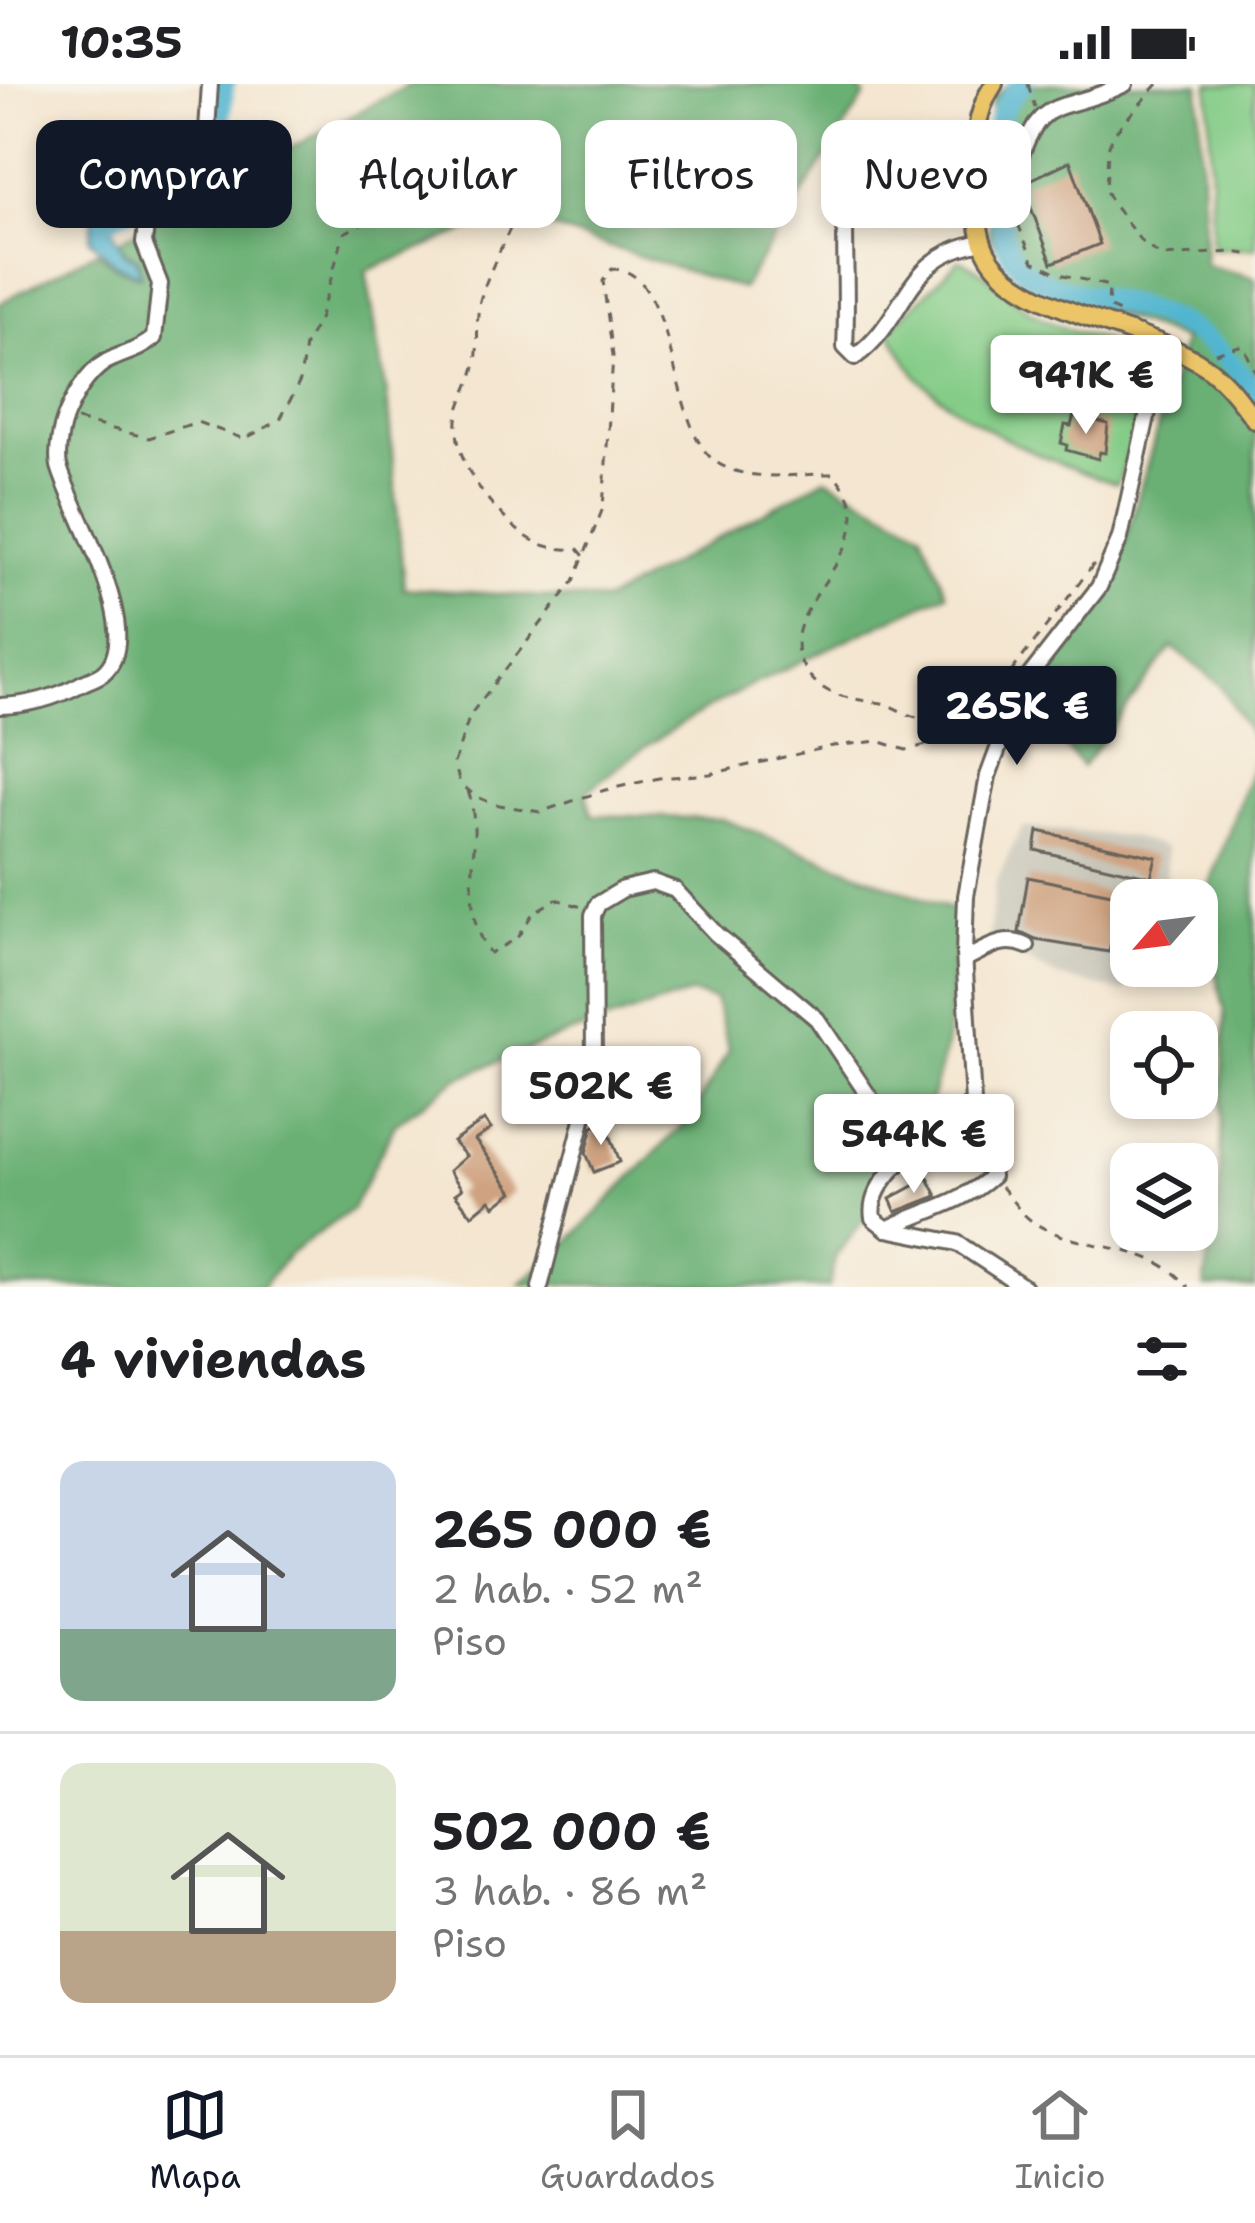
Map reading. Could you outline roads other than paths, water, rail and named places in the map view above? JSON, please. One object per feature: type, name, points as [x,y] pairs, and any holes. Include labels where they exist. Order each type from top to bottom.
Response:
[{"type":"main road","points":[[978,120],[994,84]]},
{"type":"main road","points":[[980,228],[994,264],[1022,289],[1180,352],[1214,373],[1255,420]]},
{"type":"street","points":[[0,706],[28,705],[64,693],[103,673],[112,662],[118,629],[109,590],[58,461],[64,418],[97,369],[112,358],[135,353],[154,338],[160,284],[144,243],[149,211],[159,185],[189,158],[207,130],[210,84]]},
{"type":"street","points":[[1031,132],[1043,114],[1125,84]]},
{"type":"street","points":[[845,228],[848,305],[844,347],[856,357],[934,258],[983,242]]},
{"type":"street","points":[[1024,1287],[957,1243],[886,1228],[873,1218],[871,1204],[879,1183],[898,1162],[973,1102],[964,959],[970,862],[988,776],[1021,687],[1099,587],[1120,538],[1156,376],[1139,334]]},
{"type":"street","points":[[1156,376],[1180,352]]},
{"type":"street","points":[[541,1287],[590,1092],[593,914],[598,904],[623,889],[652,882],[675,890],[716,934],[817,1019],[886,1122],[898,1126],[963,1111]]},
{"type":"street","points":[[964,959],[1002,941],[1027,946]]},
{"type":"street","points":[[886,1228],[942,1208],[976,1191],[992,1176],[963,1111]]},
{"type":"water","points":[[92,228],[113,228],[124,253],[137,260],[140,275],[116,264],[90,239]]},
{"type":"waterway","points":[[220,120],[224,84]]},
{"type":"waterway","points":[[1023,84],[1001,114],[996,135],[1002,226],[1015,261],[1048,284],[1184,326],[1220,352],[1255,392]]}]
